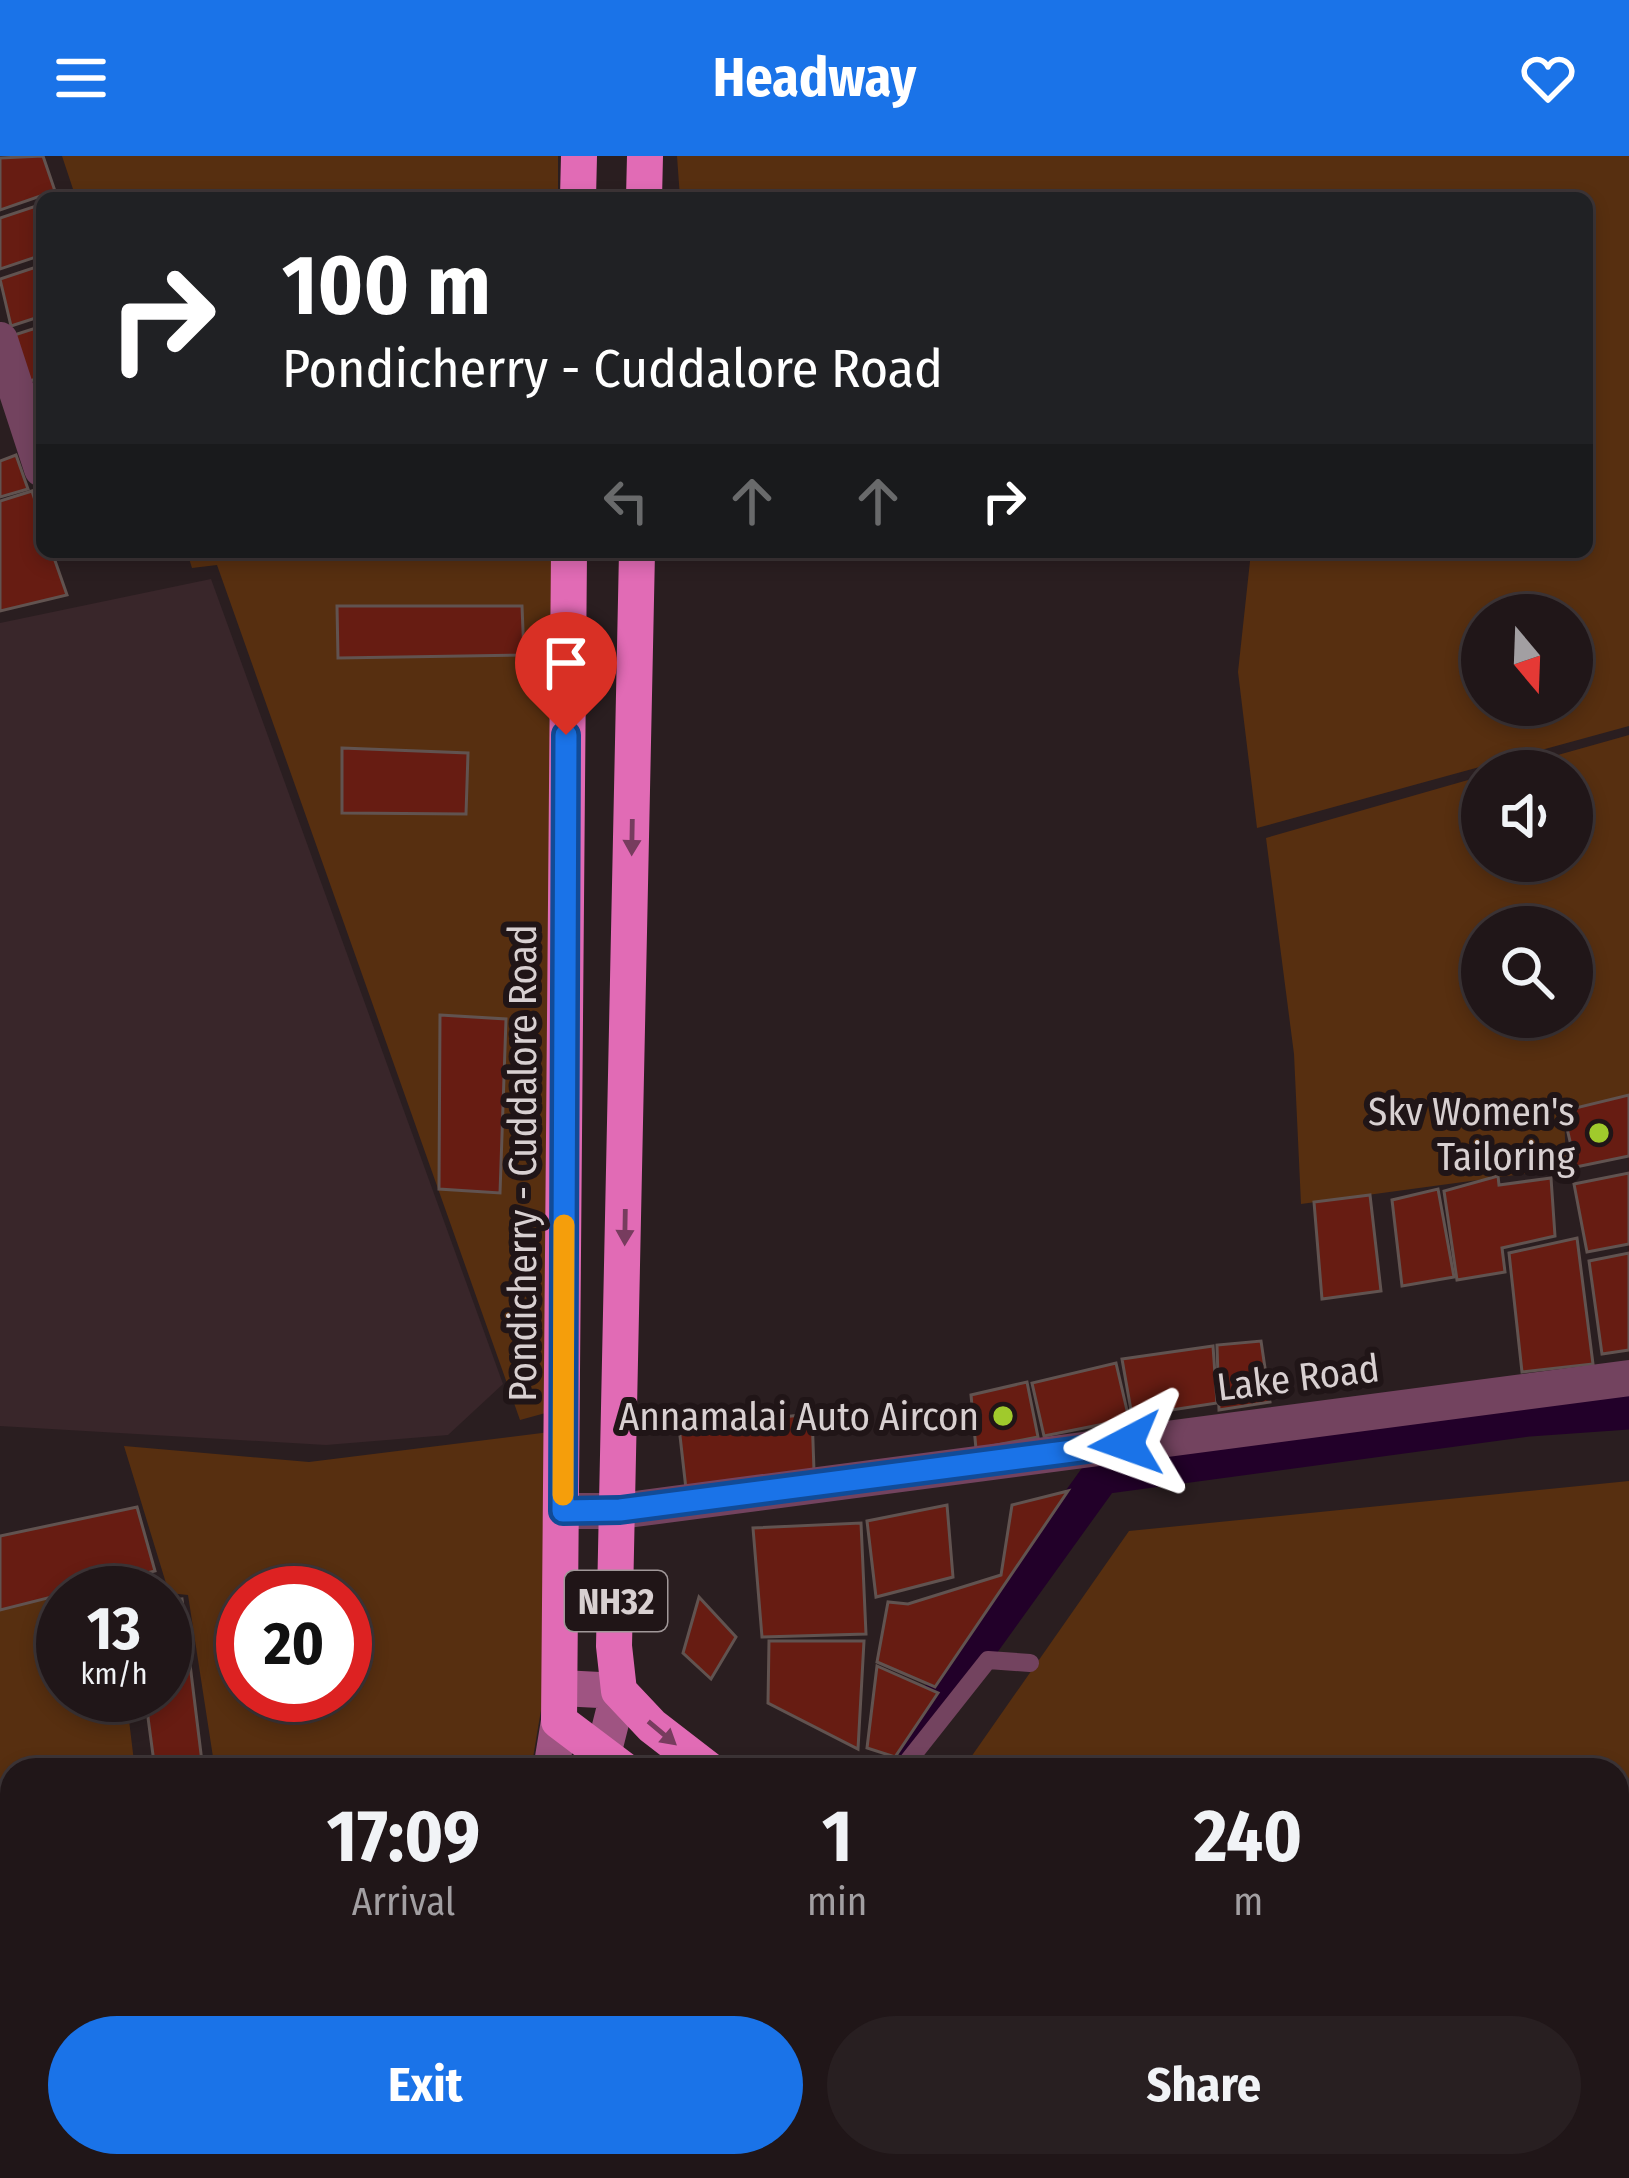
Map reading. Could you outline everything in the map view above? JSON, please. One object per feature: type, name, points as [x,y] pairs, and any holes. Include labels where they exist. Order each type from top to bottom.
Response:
[{"type":"highway","points":[[578,192],[579,156]]},
{"type":"highway","points":[[644,192],[645,156]]},
{"type":"highway","name":"Pondicherry - Cuddalore Road","points":[[560,1705],[569,558]]},
{"type":"highway","name":"NH32","points":[[619,1691],[614,1646],[637,558]]},
{"type":"highway","points":[[619,1691],[652,1726],[693,1758]]},
{"type":"highway","points":[[560,1705],[603,1758]]},
{"type":"main road","points":[[553,1758],[560,1705],[619,1691],[609,1758]]},
{"type":"street","points":[[0,340],[36,451]]},
{"type":"street","name":"Lake Road","points":[[563,1511],[620,1510],[1629,1378]]},
{"type":"lane","points":[[910,1758],[988,1660],[1030,1663]]},
{"type":"shaded area","points":[[62,156],[558,156],[558,192],[74,192]]},
{"type":"shaded area","points":[[677,156],[1629,156],[1629,726],[1541,750],[1461,750],[1461,772],[1257,828],[1238,672],[1250,558],[1593,558],[1593,192],[680,192]]},
{"type":"shaded area","points":[[189,558],[557,558],[549,1412],[520,1420],[217,565],[192,568]]},
{"type":"shaded area","points":[[211,579],[503,1384],[448,1435],[326,1445],[0,1426],[0,623]]},
{"type":"shaded area","points":[[1629,735],[1629,1095],[1564,1111],[1566,1168],[1301,1204],[1294,1054],[1266,838],[1461,782],[1461,882],[1593,882],[1593,750],[1576,750]]},
{"type":"shaded area","points":[[550,1432],[547,1674],[533,1758],[213,1758],[192,1621],[192,1566],[161,1566],[124,1446],[309,1462]]},
{"type":"shaded area","points":[[1629,1481],[1629,1758],[970,1758],[1129,1531]]},
{"type":"shaded area","points":[[36,1600],[36,1722],[129,1722],[134,1758],[0,1758],[0,1610]]},
{"type":"building","points":[[43,156],[55,191],[36,192],[36,198],[0,210],[0,158]]},
{"type":"building","points":[[36,206],[36,257],[0,269],[0,218]]},
{"type":"building","points":[[36,267],[36,318],[11,326],[0,279]]},
{"type":"building","points":[[36,328],[36,379],[24,383],[8,337]]},
{"type":"building","points":[[16,455],[28,489],[0,497],[0,461]]},
{"type":"building","points":[[32,491],[36,558],[54,558],[67,595],[0,611],[0,501]]},
{"type":"building","points":[[337,606],[522,606],[524,655],[338,658]]},
{"type":"building","points":[[342,748],[468,753],[466,814],[342,813]]},
{"type":"building","points":[[440,1015],[506,1019],[500,1193],[439,1189]]},
{"type":"building","name":"Skv Women's Tailoring","points":[[1629,1095],[1629,1156],[1576,1167],[1563,1111]]},
{"type":"building","points":[[1629,1173],[1629,1244],[1587,1252],[1574,1184]]},
{"type":"building","points":[[1498,1176],[1499,1185],[1551,1178],[1555,1236],[1502,1248],[1505,1272],[1457,1280],[1444,1191]]},
{"type":"building","points":[[1438,1189],[1454,1277],[1402,1286],[1392,1200]]},
{"type":"building","points":[[1370,1195],[1381,1291],[1322,1299],[1314,1202]]},
{"type":"building","points":[[1577,1238],[1593,1364],[1522,1372],[1509,1253]]},
{"type":"building","points":[[1629,1253],[1629,1350],[1602,1354],[1589,1261]]},
{"type":"building","points":[[1261,1341],[1270,1402],[1219,1410],[1217,1345]]},
{"type":"building","points":[[1213,1346],[1217,1403],[1132,1416],[1122,1359]]},
{"type":"building","points":[[1116,1363],[1129,1419],[1044,1436],[1032,1383]]},
{"type":"building","name":"Annamalai Auto Aircon","points":[[1027,1382],[1038,1437],[976,1449],[971,1395]]},
{"type":"building","points":[[812,1414],[814,1471],[686,1489],[679,1427]]},
{"type":"building","points":[[1068,1491],[935,1687],[877,1662],[888,1602],[908,1604],[1001,1575],[1012,1505]]},
{"type":"building","points":[[947,1505],[953,1577],[876,1597],[867,1521]]},
{"type":"building","points":[[137,1507],[154,1566],[36,1566],[36,1601],[0,1610],[0,1536]]},
{"type":"building","points":[[861,1523],[866,1634],[762,1637],[753,1528]]},
{"type":"building","points":[[699,1597],[736,1637],[711,1679],[683,1653]]},
{"type":"building","points":[[769,1641],[864,1641],[858,1749],[768,1703]]},
{"type":"building","points":[[877,1666],[938,1693],[895,1757],[867,1748]]},
{"type":"building","points":[[192,1680],[202,1758],[153,1758],[149,1722],[192,1722]]},
{"type":"waterway","points":[[911,1739],[1101,1475],[1529,1417],[1629,1410]]},
{"type":"slow traffic","points":[[563,1495],[564,1225]]},
{"type":"place","name":"Skv Women's Tailoring","points":[[1599,1133]]},
{"type":"place","name":"Annamalai Auto Aircon","points":[[1003,1416]]},
{"type":"route","points":[[566,735],[563,1511],[620,1510],[1128,1441],[1126,1444]]}]
